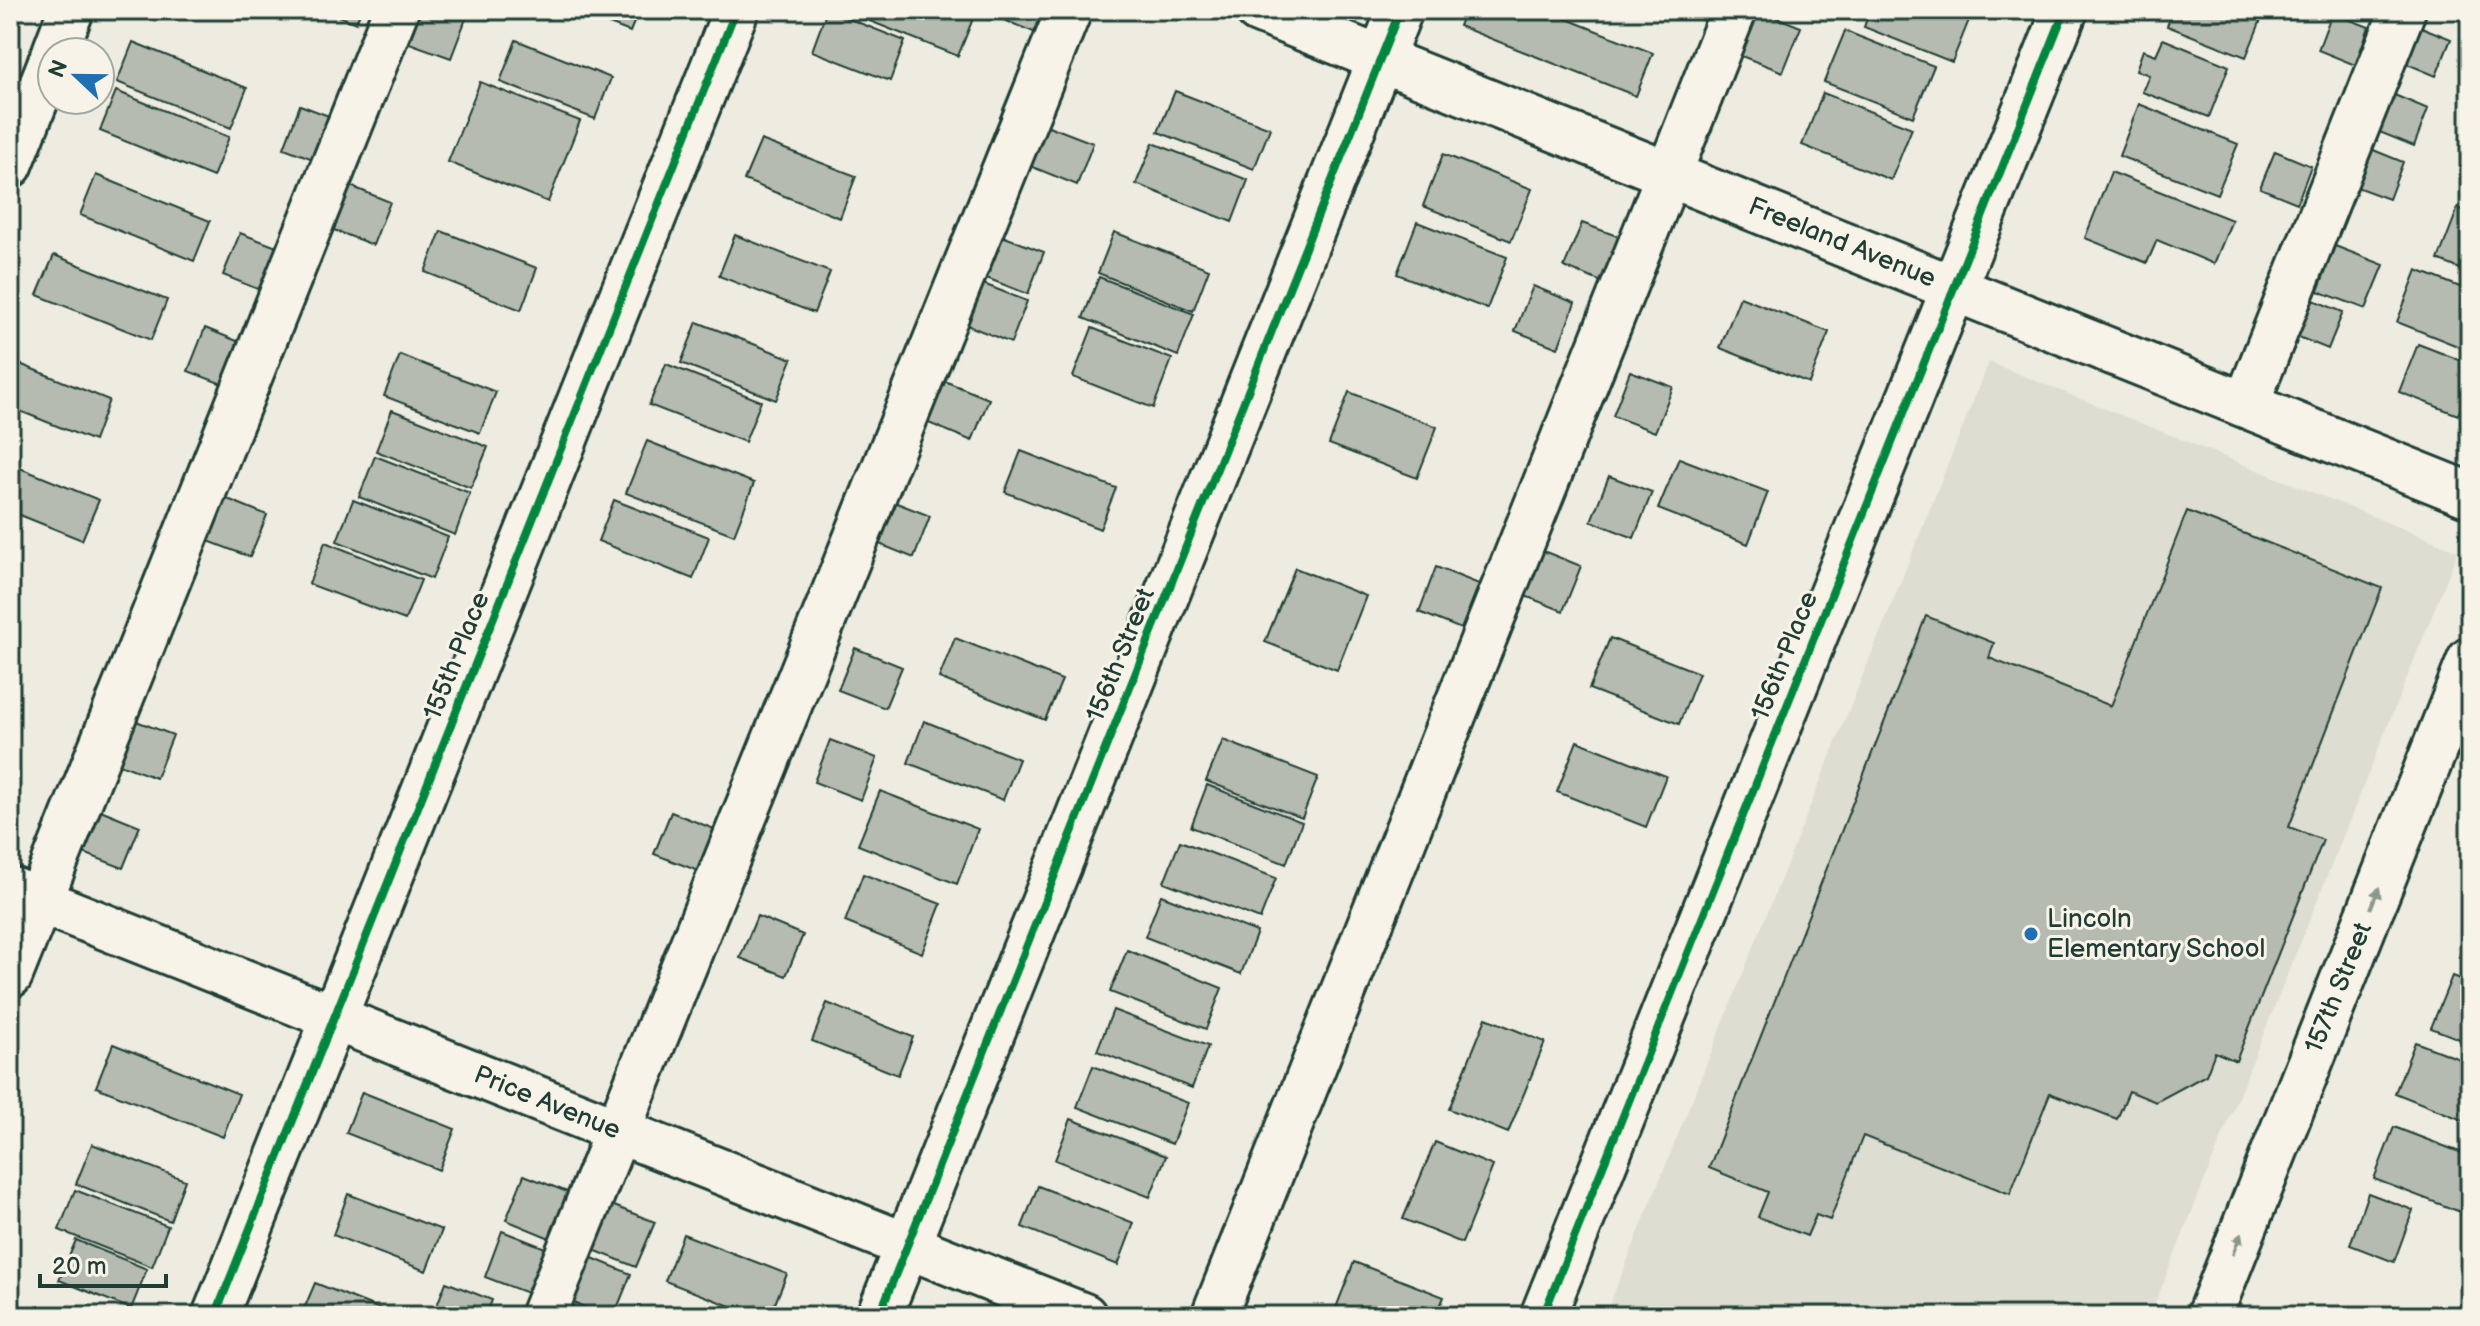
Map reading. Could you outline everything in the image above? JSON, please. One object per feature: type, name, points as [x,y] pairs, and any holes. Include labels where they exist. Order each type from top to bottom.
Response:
[{"type":"street","points":[[61,36],[71,10]]},
{"type":"street","points":[[10,975],[25,895],[396,10]]},
{"type":"street","name":"155th Place","points":[[215,1316],[736,10]]},
{"type":"street","points":[[543,1316],[1069,10]]},
{"type":"street","name":"Freeland Avenue","points":[[1258,10],[2470,495]]},
{"type":"street","name":"156th Street","points":[[879,1316],[1400,10]]},
{"type":"street","points":[[1214,1316],[1734,10]]},
{"type":"street","name":"156th Place","points":[[1543,1316],[2065,10]]},
{"type":"street","points":[[2246,405],[2403,10]]},
{"type":"street","points":[[10,165],[36,99]]},
{"type":"street","name":"157th Street","points":[[2209,1316],[2470,660]]},
{"type":"street","name":"Price Avenue","points":[[25,895],[1084,1316]]},
{"type":"shaded area","name":"Lincoln Elementary School","points":[[1989,362],[2458,551],[2150,1316],[1605,1316]]},
{"type":"building","points":[[323,10],[361,10],[356,23]]},
{"type":"building","points":[[421,10],[452,10],[467,16],[451,58],[409,43]]},
{"type":"building","points":[[573,10],[639,10],[630,32]]},
{"type":"building","points":[[827,10],[905,41],[890,81],[812,51]]},
{"type":"building","points":[[842,10],[958,10],[974,16],[958,56]]},
{"type":"building","points":[[1003,10],[1056,10],[1046,37],[999,18]]},
{"type":"building","points":[[1465,10],[1544,10],[1653,53],[1636,96],[1459,26]]},
{"type":"building","points":[[1758,10],[1801,27],[1783,72],[1741,56]]},
{"type":"building","points":[[1870,10],[1973,10],[1952,62],[1864,27]]},
{"type":"building","points":[[2173,10],[2265,10],[2246,57],[2167,26]]},
{"type":"building","points":[[2332,13],[2369,27],[2355,65],[2318,50]]},
{"type":"building","points":[[2414,24],[2451,39],[2436,76],[2400,61]]},
{"type":"building","points":[[1845,31],[1934,66],[1913,117],[1824,82]]},
{"type":"building","points":[[2163,39],[2229,66],[2209,117],[2142,92],[2149,75],[2136,70],[2143,50],[2156,55]]},
{"type":"building","points":[[516,40],[611,78],[595,119],[500,82]]},
{"type":"building","points":[[133,42],[247,88],[231,128],[117,82]]},
{"type":"building","points":[[480,82],[580,121],[548,202],[448,162]]},
{"type":"building","points":[[116,91],[229,137],[213,177],[100,131],[106,116],[116,116]]},
{"type":"building","points":[[1175,91],[1270,128],[1254,169],[1158,132]]},
{"type":"building","points":[[1823,93],[1912,128],[1891,180],[1802,145]]},
{"type":"building","points":[[2392,94],[2428,109],[2414,146],[2377,131]]},
{"type":"building","points":[[2139,104],[2238,144],[2217,194],[2119,156]]},
{"type":"building","points":[[300,105],[342,121],[326,164],[284,148]]},
{"type":"building","points":[[1046,125],[1093,143],[1077,185],[1030,166]]},
{"type":"building","points":[[761,140],[856,176],[840,218],[744,180]]},
{"type":"building","points":[[1153,143],[1248,180],[1232,222],[1136,184]]},
{"type":"building","points":[[2366,147],[2403,162],[2389,199],[2351,185]]},
{"type":"building","points":[[2275,151],[2311,166],[2297,203],[2260,188]]},
{"type":"building","points":[[1443,154],[1532,189],[1511,241],[1423,206]]},
{"type":"building","points":[[2111,172],[2232,220],[2214,264],[2157,240],[2147,263],[2085,238]]},
{"type":"building","points":[[96,175],[210,221],[194,261],[80,215]]},
{"type":"building","points":[[348,185],[390,202],[373,245],[331,229]]},
{"type":"building","points":[[2458,208],[2470,213],[2470,273],[2438,260]]},
{"type":"building","points":[[1417,222],[1507,257],[1487,309],[1397,274]]},
{"type":"building","points":[[1582,223],[1625,239],[1607,284],[1564,267]]},
{"type":"building","points":[[441,231],[537,268],[521,310],[425,272]]},
{"type":"building","points":[[1114,232],[1209,269],[1193,311],[1098,273]]},
{"type":"building","points":[[240,233],[282,249],[265,292],[223,275]]},
{"type":"building","points":[[997,234],[1044,252],[1028,294],[981,276]]},
{"type":"building","points":[[735,235],[830,272],[814,313],[719,276]]},
{"type":"building","points":[[2335,246],[2384,265],[2366,309],[2318,291]]},
{"type":"building","points":[[54,255],[167,300],[151,340],[37,295]]},
{"type":"building","points":[[2417,270],[2470,291],[2470,351],[2397,322]]},
{"type":"building","points":[[1099,277],[1194,314],[1178,356],[1083,318]]},
{"type":"building","points":[[981,283],[1027,301],[1011,343],[964,324]]},
{"type":"building","points":[[1533,286],[1575,303],[1558,348],[1515,331]]},
{"type":"building","points":[[1740,297],[1829,332],[1809,383],[1720,348]]},
{"type":"building","points":[[2306,297],[2343,312],[2328,349],[2291,334]]},
{"type":"building","points":[[697,322],[792,359],[776,400],[681,363]]},
{"type":"building","points":[[205,328],[247,345],[230,387],[188,371]]},
{"type":"building","points":[[1092,328],[1172,359],[1153,408],[1073,377]]},
{"type":"building","points":[[2418,344],[2470,364],[2470,384],[2458,415],[2399,392]]},
{"type":"building","points":[[400,355],[496,392],[480,433],[384,396]]},
{"type":"building","points":[[10,360],[109,400],[94,441],[10,407]]},
{"type":"building","points":[[666,364],[761,401],[745,442],[649,405]]},
{"type":"building","points":[[1630,371],[1673,387],[1655,432],[1613,416]]},
{"type":"building","points":[[942,380],[989,399],[972,441],[926,422]]},
{"type":"building","points":[[1349,392],[1437,427],[1417,478],[1329,444]]},
{"type":"building","points":[[392,410],[488,447],[471,488],[376,451]]},
{"type":"building","points":[[647,441],[754,483],[734,535],[626,493]]},
{"type":"building","points":[[1021,451],[1116,488],[1100,529],[1005,492]]},
{"type":"building","points":[[375,456],[470,493],[455,535],[359,497]]},
{"type":"building","points":[[1679,458],[1768,492],[1748,544],[1658,509]]},
{"type":"building","points":[[10,464],[99,500],[82,540],[10,511]]},
{"type":"building","points":[[1609,476],[1652,492],[1634,538],[1591,521]]},
{"type":"building","points":[[225,498],[267,515],[250,557],[208,541]]},
{"type":"building","points":[[884,498],[930,516],[914,558],[867,539]]},
{"type":"building","points":[[353,500],[448,537],[432,579],[337,541]]},
{"type":"building","points":[[614,500],[709,537],[693,579],[598,541]]},
{"type":"building","name":"Lincoln Elementary School","points":[[2187,511],[2382,588],[2289,827],[2323,840],[2236,1061],[2215,1052],[2206,1075],[2156,1102],[2129,1091],[2117,1119],[2050,1093],[2010,1194],[1863,1136],[1830,1220],[1816,1215],[1807,1236],[1758,1217],[1768,1192],[1709,1168],[1926,616],[1994,643],[1989,658],[2111,706]]},
{"type":"building","points":[[325,542],[421,580],[405,620],[309,584]]},
{"type":"building","points":[[1538,549],[1581,566],[1563,611],[1520,594]]},
{"type":"building","points":[[1436,567],[1479,584],[1461,629],[1419,612]]},
{"type":"building","points":[[1295,568],[1366,596],[1337,670],[1265,642]]},
{"type":"building","points":[[955,638],[1062,680],[1045,720],[939,678]]},
{"type":"building","points":[[1610,638],[1699,673],[1679,724],[1589,689]]},
{"type":"building","points":[[855,648],[902,667],[885,708],[838,690]]},
{"type":"building","points":[[131,719],[173,735],[156,778],[114,762]]},
{"type":"building","points":[[924,721],[1019,759],[1003,800],[908,763]]},
{"type":"building","points":[[830,740],[877,758],[861,800],[814,782]]},
{"type":"building","points":[[1223,740],[1318,777],[1302,818],[1206,781]]},
{"type":"building","points":[[1577,741],[1666,776],[1646,827],[1557,792]]},
{"type":"building","points":[[1207,785],[1302,822],[1286,864],[1191,827]]},
{"type":"building","points":[[880,791],[978,829],[957,884],[858,845]]},
{"type":"building","points":[[98,809],[140,826],[123,868],[81,852]]},
{"type":"building","points":[[671,812],[717,830],[701,872],[654,854]]},
{"type":"building","points":[[1180,841],[1276,878],[1260,919],[1164,882]]},
{"type":"building","points":[[863,874],[941,904],[922,953],[845,922]]},
{"type":"building","points":[[1161,895],[1257,932],[1241,974],[1145,937]]},
{"type":"building","points":[[757,916],[803,935],[786,976],[740,958]]},
{"type":"building","points":[[2470,930],[2470,962],[2459,957]]},
{"type":"building","points":[[1127,950],[1222,988],[1206,1029],[1110,992]]},
{"type":"building","points":[[2452,976],[2470,983],[2470,1043],[2431,1028]]},
{"type":"building","points":[[827,1003],[913,1037],[898,1075],[812,1041]]},
{"type":"building","points":[[1113,1010],[1208,1046],[1192,1088],[1097,1051]]},
{"type":"building","points":[[1486,1018],[1545,1042],[1508,1133],[1449,1109]]},
{"type":"building","points":[[2415,1042],[2470,1063],[2470,1123],[2395,1093]]},
{"type":"building","points":[[113,1044],[239,1094],[223,1137],[96,1087]]},
{"type":"building","points":[[1093,1066],[1188,1103],[1172,1144],[1077,1107]]},
{"type":"building","points":[[362,1092],[455,1129],[439,1170],[346,1133]]},
{"type":"building","points":[[1071,1119],[1166,1156],[1150,1197],[1055,1160]]},
{"type":"building","points":[[2394,1127],[2470,1156],[2470,1197],[2463,1213],[2374,1179]]},
{"type":"building","points":[[1435,1142],[1493,1166],[1462,1243],[1403,1219]]},
{"type":"building","points":[[92,1144],[185,1180],[170,1221],[76,1184]]},
{"type":"building","points":[[524,1175],[570,1193],[552,1239],[506,1220]]},
{"type":"building","points":[[1038,1186],[1134,1223],[1118,1265],[1022,1227]]},
{"type":"building","points":[[75,1190],[168,1226],[152,1267],[59,1230]]},
{"type":"building","points":[[2368,1193],[2413,1210],[2394,1262],[2350,1245]]},
{"type":"building","points":[[348,1194],[442,1230],[426,1271],[333,1235]]},
{"type":"building","points":[[609,1204],[655,1222],[636,1267],[591,1249]]},
{"type":"building","points":[[502,1231],[548,1249],[530,1294],[485,1277]]},
{"type":"building","points":[[683,1234],[787,1274],[770,1316],[756,1316],[665,1281]]},
{"type":"building","points":[[76,1240],[147,1269],[131,1309],[59,1280]]},
{"type":"building","points":[[585,1255],[631,1274],[614,1316],[606,1316],[567,1300]]},
{"type":"building","points":[[1354,1262],[1444,1297],[1436,1316],[1341,1316],[1334,1313]]},
{"type":"building","points":[[446,1282],[492,1300],[486,1316],[433,1316]]},
{"type":"building","points":[[315,1283],[398,1316],[301,1316]]},
{"type":"cycle path","points":[[215,1316],[736,10]]},
{"type":"cycle path","points":[[879,1316],[1400,10]]},
{"type":"cycle path","points":[[1543,1316],[2065,10]]},
{"type":"place","name":"Lincoln Elementary School","points":[[2031,934]]}]
